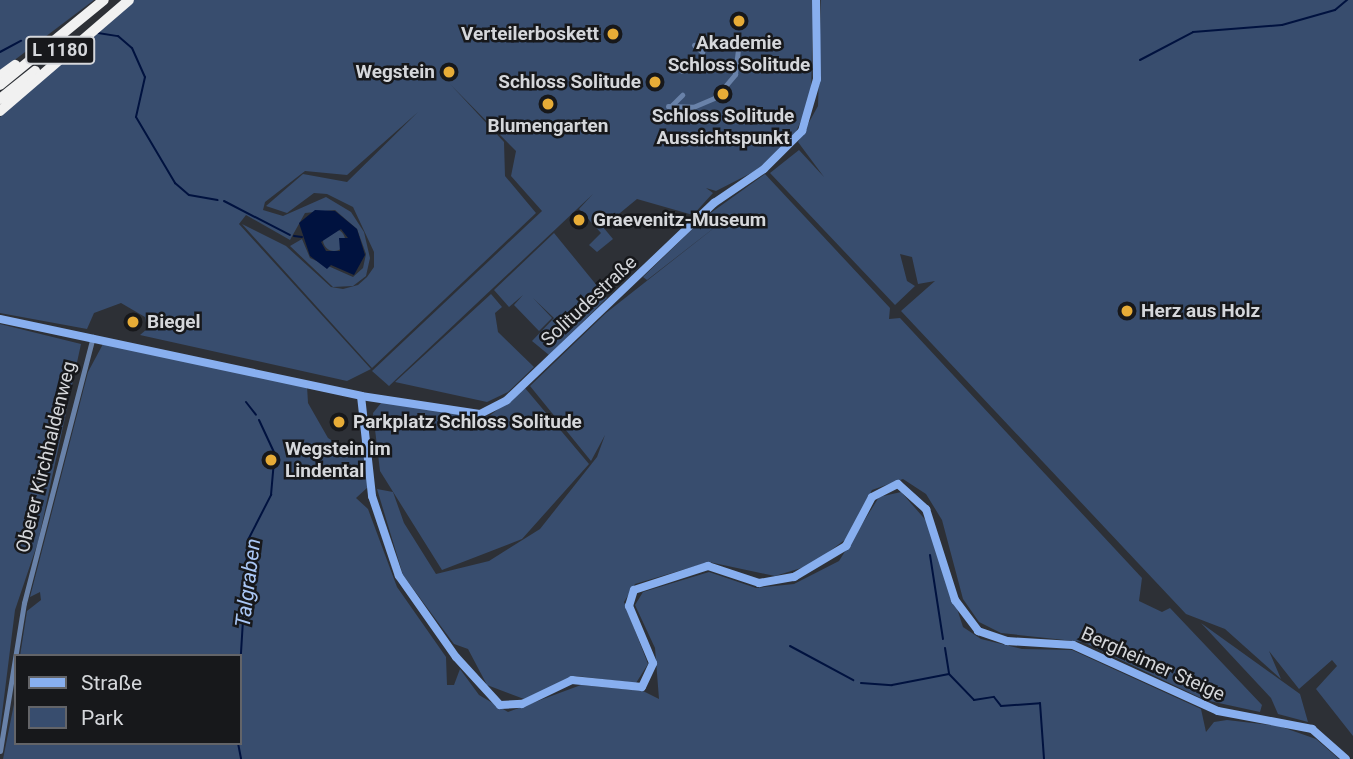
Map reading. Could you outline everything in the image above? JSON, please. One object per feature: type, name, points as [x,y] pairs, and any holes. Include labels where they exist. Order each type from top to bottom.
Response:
[{"type":"highway","name":"L 1180","points":[[0,85],[104,0]]},
{"type":"highway","name":"L 1180","points":[[0,99],[121,0]]},
{"type":"highway","points":[[0,111],[129,0]]},
{"type":"highway","points":[[0,76],[57,38]]},
{"type":"street","name":"Solitudestraße","points":[[0,319],[360,396],[480,414],[507,400],[713,203],[764,169],[802,131],[817,79],[816,0]]},
{"type":"street","points":[[682,95],[669,106],[709,99],[728,80],[739,39]]},
{"type":"street","points":[[694,45],[702,52]]},
{"type":"street","points":[[675,65],[682,71]]},
{"type":"street","name":"Oberer Kirchhaldenweg","points":[[16,654],[24,603],[93,337]]},
{"type":"street","name":"Bergheimer Steige","points":[[360,396],[372,496],[399,576],[456,657],[500,705],[522,704],[572,680],[642,687],[653,663],[629,606],[634,590],[708,566],[759,583],[794,577],[846,545],[872,497],[898,484],[926,509],[955,600],[978,631],[1007,641],[1073,645],[1218,711],[1320,733],[1346,759]]},
{"type":"street","name":"Oberer Kirchhaldenweg","points":[[0,751],[14,665]]},
{"type":"green space","points":[[0,0],[94,0],[0,71]]},
{"type":"green space","points":[[132,0],[813,0],[811,99],[794,136],[759,169],[716,191],[706,188],[713,193],[693,215],[637,199],[603,227],[613,239],[597,252],[589,245],[601,233],[579,209],[593,194],[389,386],[372,371],[542,211],[511,176],[516,151],[450,84],[504,142],[505,176],[536,213],[372,368],[242,224],[286,246],[331,287],[343,289],[358,285],[367,277],[374,267],[374,252],[353,207],[327,194],[314,193],[287,213],[266,206],[303,174],[347,182],[418,112],[347,175],[305,171],[265,202],[263,210],[283,216],[326,197],[351,212],[364,232],[370,258],[366,276],[353,286],[333,287],[290,246],[302,239],[310,258],[353,277],[363,268],[366,254],[357,229],[335,210],[305,213],[290,240],[246,215],[239,224],[371,369],[347,381],[140,335],[147,329],[145,317],[121,303],[94,313],[87,329],[0,313],[0,117]]},
{"type":"green space","points":[[821,0],[1353,0],[1353,736],[1316,689],[1337,666],[1332,660],[1299,689],[1269,651],[1281,679],[1225,629],[1186,614],[901,311],[935,281],[918,284],[912,257],[900,254],[907,281],[915,286],[895,305],[770,173],[799,150],[824,177],[798,142],[818,106]]},
{"type":"green space","points":[[765,174],[890,308],[889,319],[900,318],[1142,578],[1139,601],[1162,612],[1170,608],[1262,705],[1260,712],[1205,700],[1083,642],[1001,633],[979,622],[963,599],[942,520],[926,494],[903,479],[872,490],[846,539],[811,565],[775,576],[709,562],[635,584],[624,602],[648,664],[636,683],[576,676],[524,699],[487,685],[468,649],[454,644],[403,575],[377,489],[393,492],[404,523],[436,574],[489,561],[540,529],[597,457],[605,435],[591,461],[530,386],[606,313],[728,217],[647,280],[643,277],[705,217]]},
{"type":"green space","points":[[334,229],[342,232],[345,240],[342,248],[334,251],[326,248],[323,240],[326,232]]},
{"type":"green space","points":[[554,233],[607,298],[549,355],[532,341],[554,318],[533,298],[552,318],[539,331],[514,305],[523,295],[509,307],[494,290]]},
{"type":"green space","points":[[491,294],[502,307],[495,313],[498,332],[534,367],[508,392],[487,402],[395,382]]},
{"type":"green space","points":[[0,324],[81,344],[38,542],[15,610],[0,730]]},
{"type":"green space","points":[[103,344],[307,386],[308,403],[328,438],[349,451],[362,443],[368,487],[356,498],[368,509],[397,587],[446,657],[447,685],[454,685],[460,669],[479,695],[508,712],[581,685],[643,691],[659,699],[655,648],[635,605],[643,592],[709,572],[756,588],[794,584],[839,561],[879,497],[901,492],[930,525],[963,627],[981,639],[1022,649],[1072,650],[1201,709],[1206,732],[1214,722],[1227,720],[1279,726],[1316,739],[1339,759],[3,759],[14,704],[14,745],[242,745],[242,654],[20,654],[27,611],[41,600],[40,592],[30,597],[88,372]]},
{"type":"green space","points":[[525,388],[589,464],[522,539],[442,570],[380,471],[373,413],[385,398],[488,417]]},
{"type":"green space","points":[[1201,623],[1300,694],[1308,722],[1278,714],[1271,698]]},
{"type":"shaded area","points":[[315,210],[335,211],[357,229],[365,255],[354,275],[331,265],[327,269],[310,256],[299,223]],"holes":[[[341,229],[348,238],[339,238],[340,251],[326,251],[321,242]]]},
{"type":"waterway","points":[[1140,60],[1193,32],[1282,25],[1335,10],[1347,0]]},
{"type":"waterway","points":[[98,33],[118,36],[132,48],[145,77],[136,117],[175,183],[189,195],[218,200]]},
{"type":"waterway","points":[[0,52],[21,41]]},
{"type":"waterway","points":[[224,201],[290,235]]},
{"type":"waterway","points":[[294,236],[302,237]]},
{"type":"waterway","name":"Talgraben","points":[[246,402],[256,415]]},
{"type":"waterway","name":"Talgraben","points":[[259,420],[274,452]]},
{"type":"waterway","name":"Talgraben","points":[[241,654],[248,540],[271,495],[274,458]]},
{"type":"waterway","points":[[930,555],[943,639]]},
{"type":"waterway","points":[[790,646],[853,680]]},
{"type":"waterway","points":[[945,648],[949,674],[974,700],[994,697],[1001,706],[1040,703],[1044,759]]},
{"type":"waterway","points":[[861,683],[892,685],[949,674]]},
{"type":"waterway","name":"Talgraben","points":[[238,745],[241,759]]},
{"type":"place","name":"Akademie Schloss Solitude","points":[[739,21]]},
{"type":"place","name":"Verteilerboskett","points":[[613,34]]},
{"type":"place","name":"Wegstein","points":[[449,72]]},
{"type":"place","name":"Schloss Solitude","points":[[655,82]]},
{"type":"place","name":"Schloss Solitude Aussichtspunkt","points":[[723,94]]},
{"type":"place","name":"Blumengarten","points":[[548,104]]},
{"type":"place","name":"Graevenitz-Museum","points":[[579,220]]},
{"type":"place","name":"Herz aus Holz","points":[[1127,311]]},
{"type":"place","name":"Biegel","points":[[133,322]]},
{"type":"place","name":"Parkplatz Schloss Solitude","points":[[339,422]]},
{"type":"place","name":"Wegstein im Lindental","points":[[271,460]]}]
